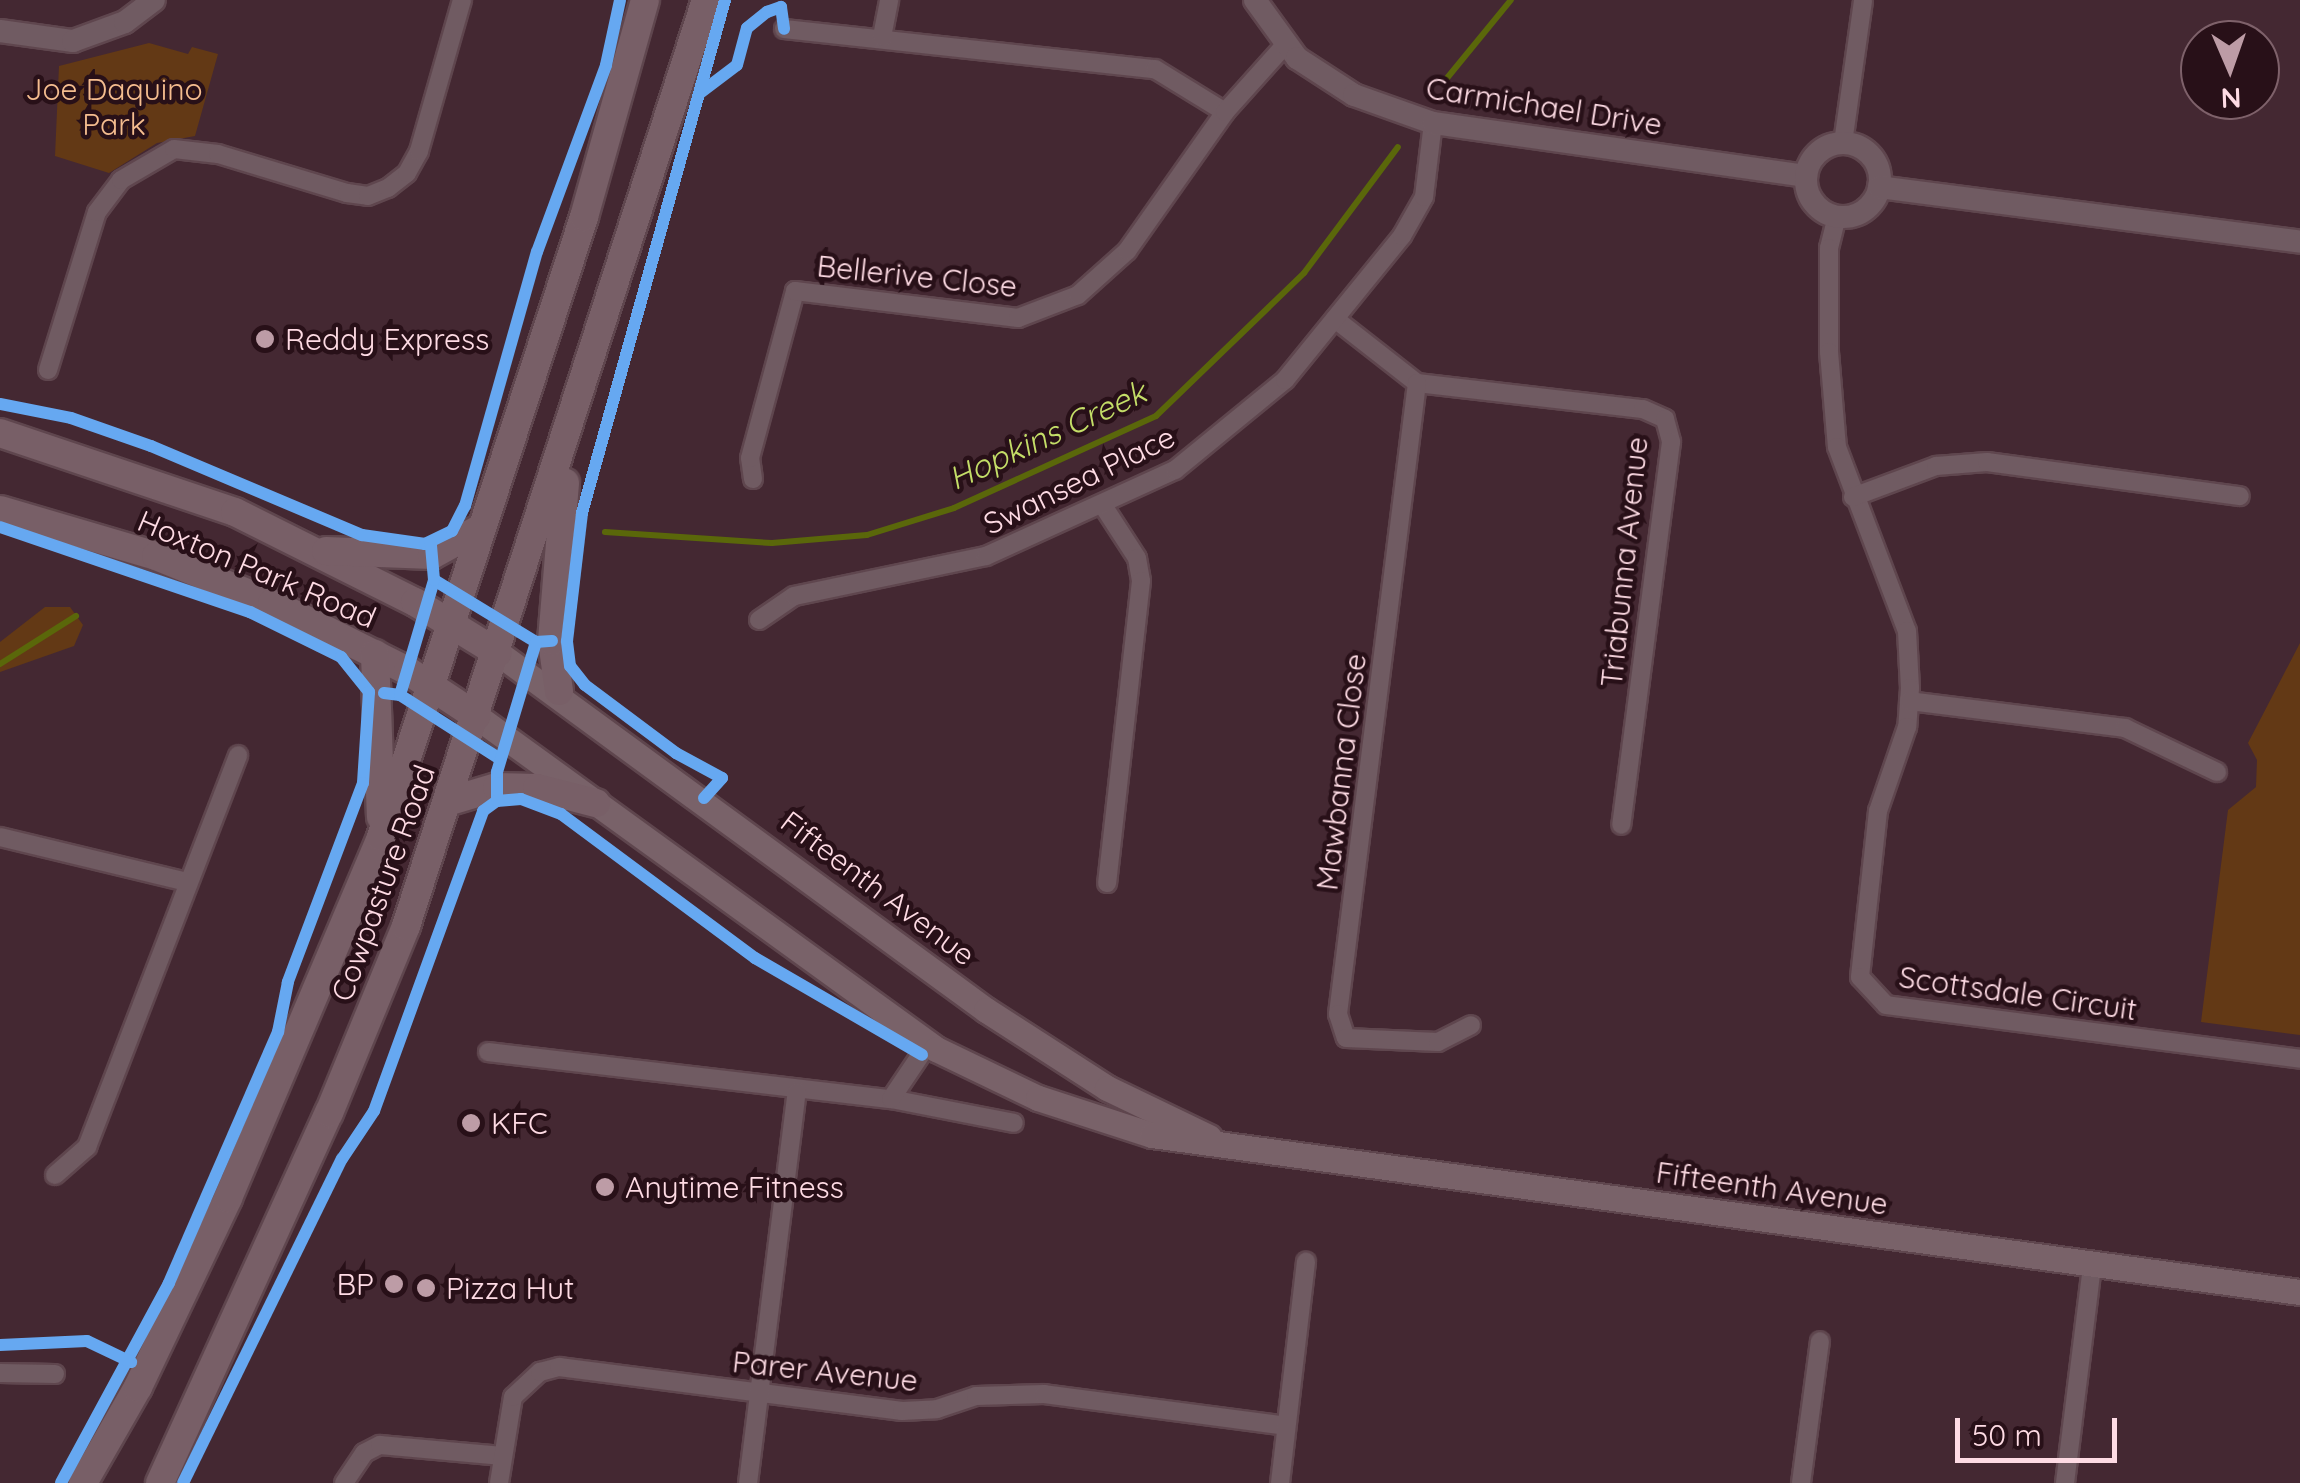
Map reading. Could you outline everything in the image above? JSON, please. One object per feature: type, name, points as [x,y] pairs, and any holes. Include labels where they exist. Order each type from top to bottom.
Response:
[{"type":"main road","name":"Cowpasture Road","points":[[84,1483],[138,1387],[236,1180],[381,837],[455,626],[481,528],[584,217],[645,0]]},
{"type":"main road","name":"Cowpasture Road","points":[[160,1483],[329,1113],[450,801],[706,0]]},
{"type":"main road","points":[[559,691],[552,641],[569,432]]},
{"type":"main road","name":"Hoxton Park Road","points":[[0,433],[235,512],[455,626],[498,653]]},
{"type":"main road","name":"Hoxton Park Road","points":[[0,510],[156,556],[375,654],[476,716]]},
{"type":"main road","points":[[314,551],[432,554],[481,528]]},
{"type":"main road","name":"Fifteenth Avenue","points":[[498,653],[559,691],[986,1010],[1107,1088],[1236,1149]]},
{"type":"main road","points":[[375,654],[381,837]]},
{"type":"main road","name":"Fifteenth Avenue","points":[[476,716],[928,1044],[1038,1098],[1152,1135],[2300,1292]]},
{"type":"main road","points":[[450,801],[497,786],[537,788],[596,803]]},
{"type":"street","points":[[0,31],[72,42],[125,22],[154,0]]},
{"type":"street","points":[[48,370],[96,212],[120,180],[174,149],[218,154],[346,193],[368,196],[388,188],[418,150],[462,0]]},
{"type":"street","points":[[882,36],[889,0]]},
{"type":"street","name":"Carmichael Drive","points":[[1256,0],[1284,45],[1354,95],[1433,123],[1806,176]]},
{"type":"street","points":[[1844,142],[1863,0]]},
{"type":"street","points":[[784,29],[882,36],[1154,69],[1225,112]]},
{"type":"street","name":"Bellerive Close","points":[[752,479],[750,458],[795,291],[1018,318],[1078,295],[1127,252],[1225,112],[1284,45]]},
{"type":"street","name":"Swansea Place","points":[[759,620],[794,596],[986,556],[1174,470],[1284,380],[1402,236],[1424,197],[1433,123]]},
{"type":"street","points":[[1844,142],[1872,157],[1880,187],[1867,208],[1837,216],[1815,204],[1806,176],[1817,153],[1844,142]]},
{"type":"street","points":[[1880,187],[2300,242]]},
{"type":"street","name":"Scottsdale Circuit","points":[[1837,216],[1829,248],[1829,389],[1837,447],[1907,631],[1909,700],[1878,811],[1860,977],[1886,1005],[2300,1059]]},
{"type":"street","points":[[1336,319],[1418,383]]},
{"type":"street","name":"Triabunna Avenue","points":[[1418,383],[1644,409],[1665,419],[1671,442],[1621,826]]},
{"type":"street","name":"Mawbanna Close","points":[[1418,383],[1338,1014],[1346,1038],[1438,1042],[1471,1025]]},
{"type":"street","points":[[1854,498],[1936,466],[1987,462],[2240,496]]},
{"type":"street","points":[[1102,504],[1137,558],[1141,581],[1107,882]]},
{"type":"street","points":[[1909,700],[2126,728],[2217,772]]},
{"type":"street","points":[[55,1175],[87,1147],[238,754]]},
{"type":"street","points":[[0,838],[188,882]]},
{"type":"street","points":[[891,1099],[928,1044]]},
{"type":"street","points":[[488,1052],[797,1092],[891,1099],[1014,1122]]},
{"type":"street","points":[[748,1483],[797,1092]]},
{"type":"street","points":[[1280,1483],[1306,1262]]},
{"type":"street","points":[[2064,1483],[2092,1265]]},
{"type":"street","points":[[1801,1483],[1820,1341]]},
{"type":"street","name":"Parer Avenue","points":[[499,1483],[513,1397],[540,1372],[558,1366],[902,1412],[938,1410],[976,1396],[1044,1394],[1286,1426]]},
{"type":"street","points":[[0,1373],[55,1374]]},
{"type":"street","points":[[344,1483],[364,1453],[380,1445],[502,1456]]},
{"type":"green space","name":"Joe Daquino Park","points":[[149,43],[188,54],[192,47],[218,54],[195,136],[157,143],[109,173],[55,156],[59,66]]},
{"type":"green space","points":[[45,607],[70,607],[83,625],[74,646],[0,672],[0,642]]},
{"type":"green space","points":[[2300,643],[2300,1035],[2201,1022],[2228,810],[2256,787],[2257,760],[2248,743]]},
{"type":"waterway","name":"Hopkins Creek","points":[[1443,83],[1511,0]]},
{"type":"waterway","name":"Hopkins Creek","points":[[605,532],[772,543],[867,535],[954,508],[1156,416],[1304,273],[1398,147]]},
{"type":"waterway","name":"Hopkins Creek","points":[[0,664],[76,616]]},
{"type":"cycle path","points":[[0,404],[71,418],[151,446],[362,535],[425,544],[452,531],[465,506],[537,252],[606,65],[620,0]]},
{"type":"cycle path","points":[[704,798],[722,778],[676,753],[585,685],[570,666],[567,641],[582,513],[725,0]]},
{"type":"cycle path","points":[[700,93],[737,65],[747,28],[767,12],[781,7],[784,29]]},
{"type":"cycle path","points":[[0,527],[250,612],[341,657],[369,692],[363,783],[288,982],[278,1032],[169,1283],[61,1483]]},
{"type":"cycle path","points":[[400,695],[434,580],[431,542]]},
{"type":"cycle path","points":[[434,580],[536,642],[552,641]]},
{"type":"cycle path","points":[[497,801],[497,772],[536,642]]},
{"type":"cycle path","points":[[384,693],[400,695],[500,759]]},
{"type":"cycle path","points":[[183,1483],[342,1159],[374,1111],[483,811],[497,801],[521,799],[561,814],[755,958],[922,1055]]},
{"type":"cycle path","points":[[0,1345],[87,1341],[131,1362]]},
{"type":"place","name":"Reddy Express","points":[[265,339]]},
{"type":"place","name":"KFC","points":[[471,1123]]},
{"type":"place","name":"Anytime Fitness","points":[[605,1187]]},
{"type":"place","name":"BP","points":[[394,1284]]},
{"type":"place","name":"Pizza Hut","points":[[426,1288]]}]
